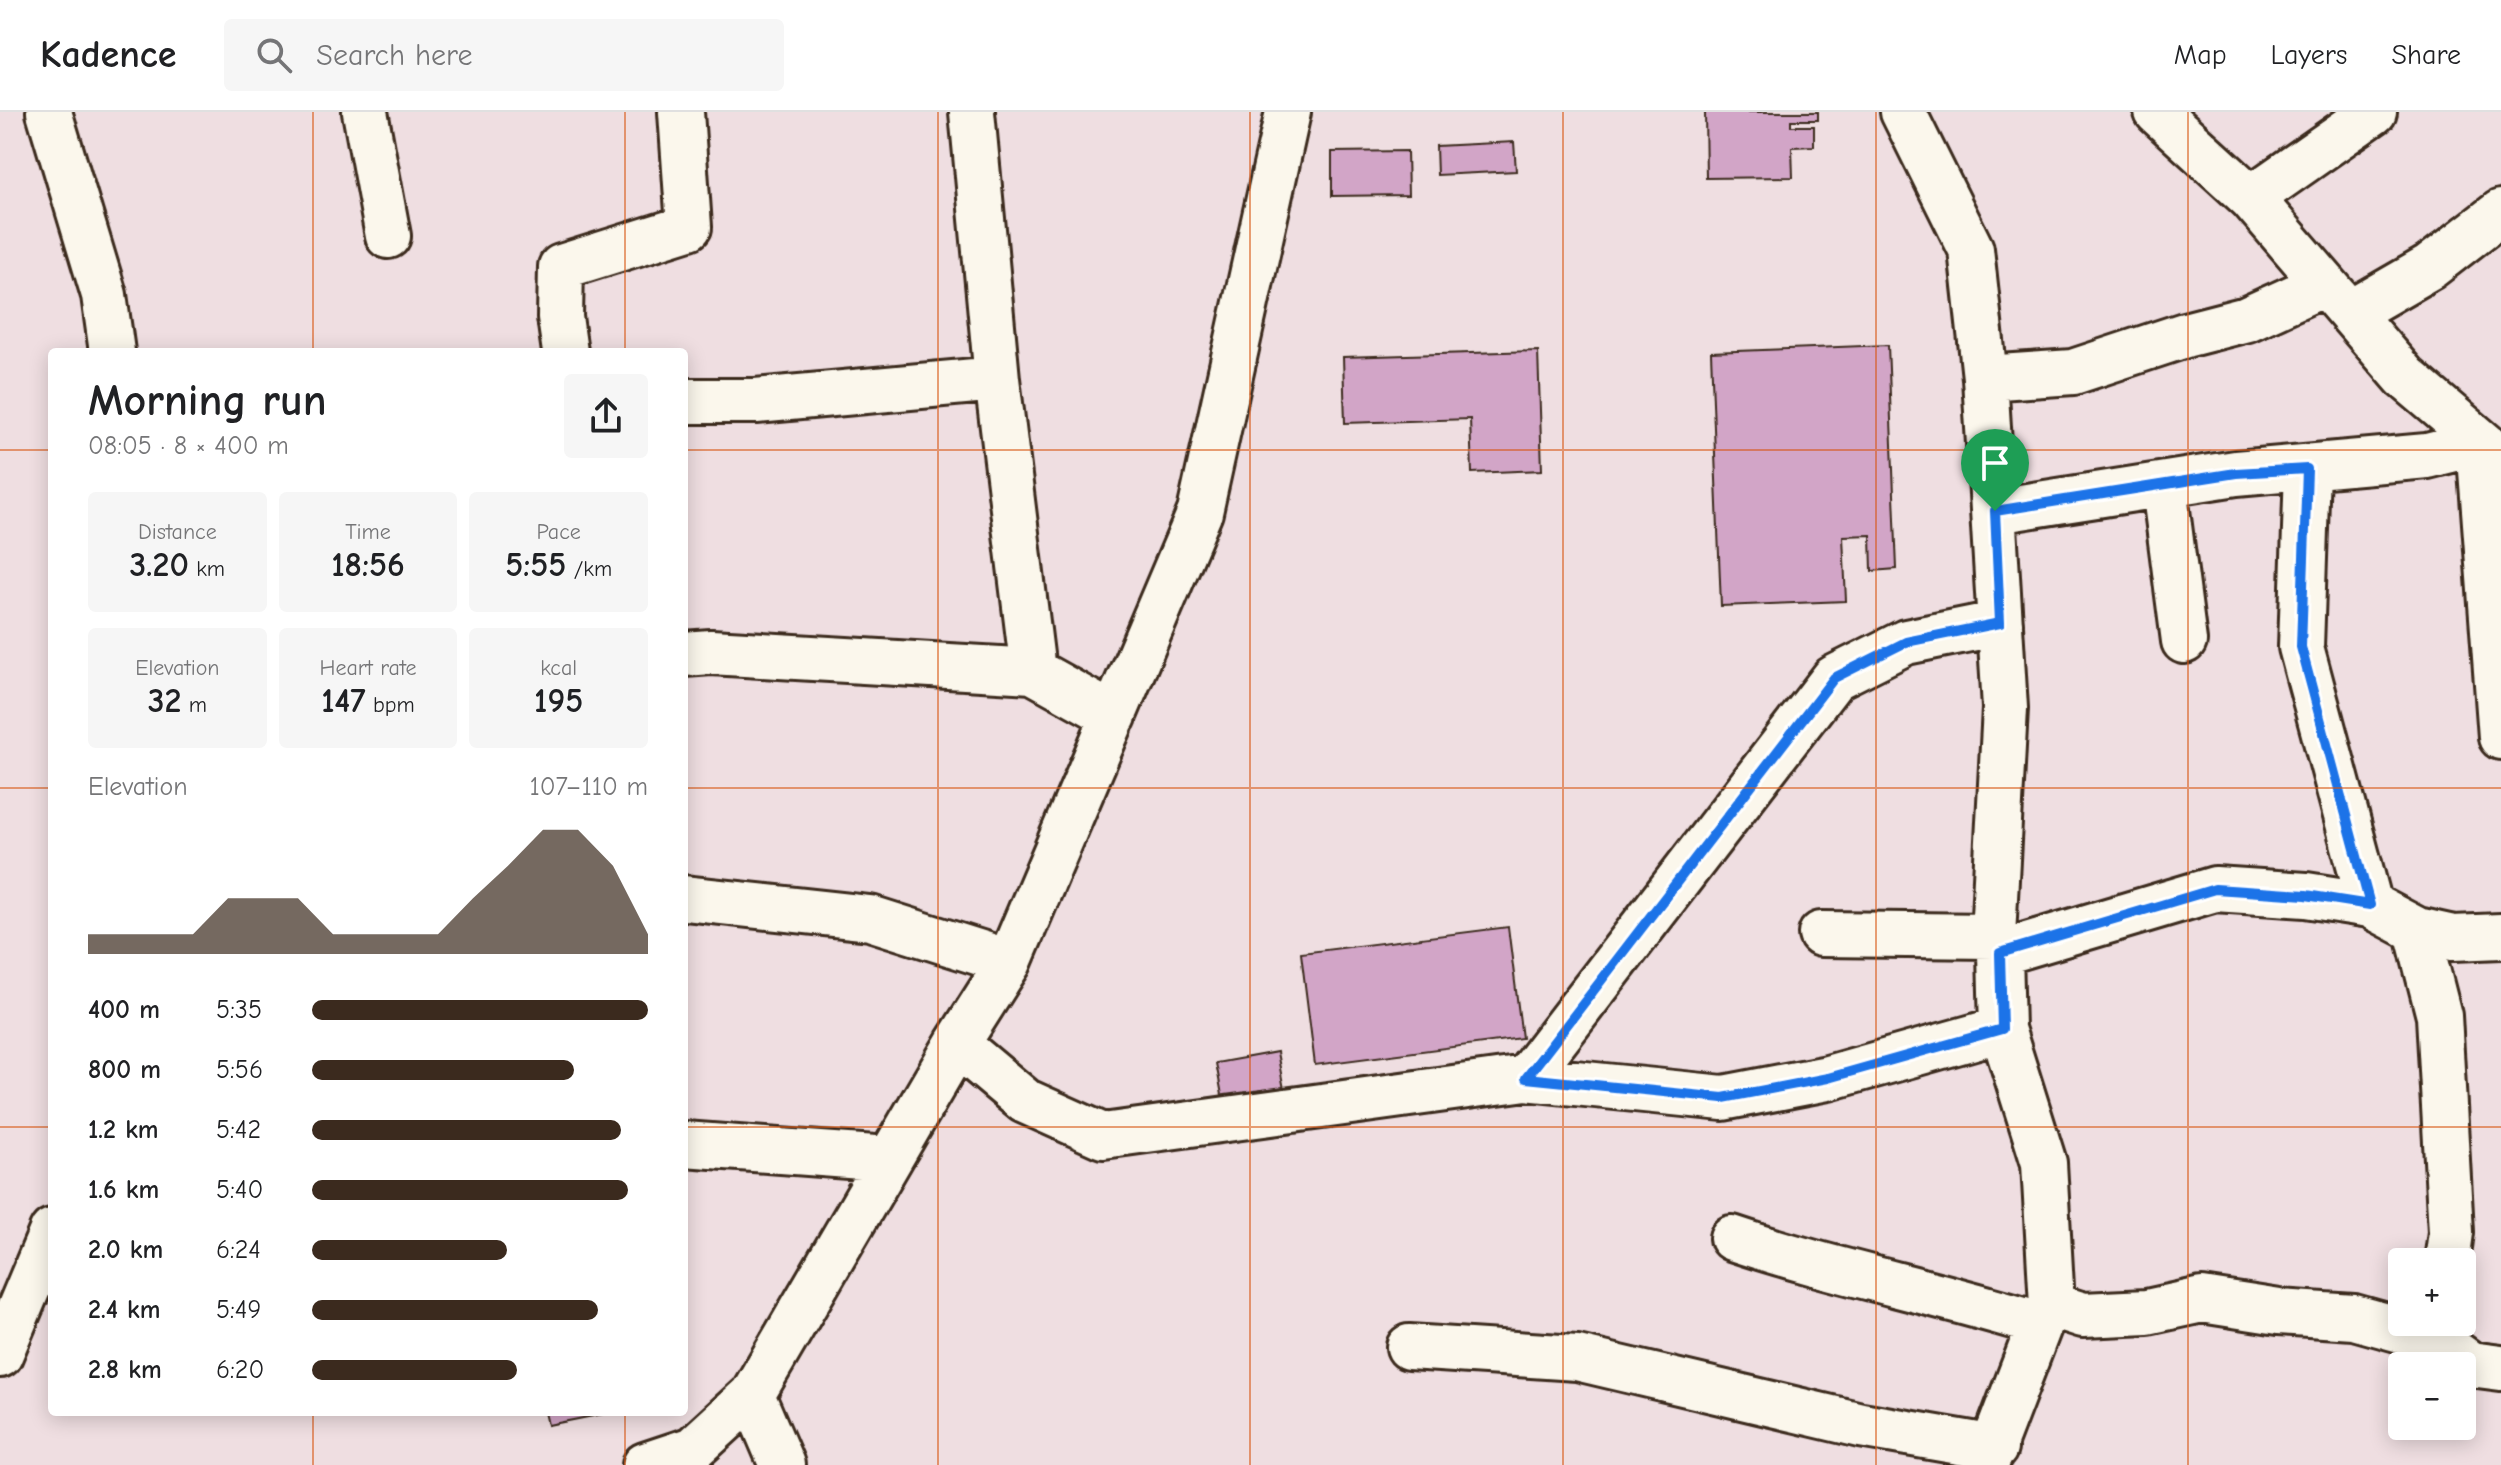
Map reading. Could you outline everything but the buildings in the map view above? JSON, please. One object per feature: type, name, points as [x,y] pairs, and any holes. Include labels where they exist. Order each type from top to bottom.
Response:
[{"type":"street","points":[[49,112],[104,295],[111,348]]},
{"type":"street","points":[[365,112],[388,236]]},
{"type":"street","points":[[564,348],[560,317],[561,267],[689,227],[681,112]]},
{"type":"street","points":[[972,112],[997,379],[1033,671]]},
{"type":"street","points":[[645,1465],[693,1449],[752,1395],[957,1044],[1009,962],[1200,512],[1288,112]]},
{"type":"street","points":[[1409,1347],[1577,1358],[1991,1457],[2046,1315],[2044,1163],[2002,1029],[1996,945],[2005,708],[1995,511],[1971,249],[1903,112]]},
{"type":"street","points":[[2157,112],[2251,198],[2405,377],[2490,450],[2501,737]]},
{"type":"street","points":[[2251,198],[2374,112]]},
{"type":"street","points":[[1985,378],[2073,372],[2185,335],[2338,298],[2430,267],[2501,212]]},
{"type":"street","points":[[688,401],[756,401],[997,379]]},
{"type":"street","points":[[1995,511],[2164,487],[2236,473],[2307,469],[2490,450]]},
{"type":"street","points":[[2307,469],[2301,647],[2370,905]]},
{"type":"street","points":[[2164,487],[2184,641]]},
{"type":"street","points":[[1526,1078],[1834,678],[1906,642],[2000,623]]},
{"type":"street","points":[[688,654],[1033,671],[1114,716]]},
{"type":"street","points":[[1821,934],[1996,945],[2215,889],[2306,895],[2370,905],[2417,930],[2453,938],[2501,936]]},
{"type":"street","points":[[688,898],[870,918],[1009,962]]},
{"type":"street","points":[[2417,930],[2439,1016],[2451,1232],[2449,1248]]},
{"type":"street","points":[[957,1044],[1025,1101],[1103,1136],[1526,1078],[1723,1098],[1828,1078],[2002,1029]]},
{"type":"street","points":[[688,1144],[889,1159]]},
{"type":"street","points":[[1732,1238],[1818,1267],[2046,1315],[2147,1312],[2202,1300],[2279,1312],[2388,1323]]},
{"type":"street","points":[[0,1355],[48,1241]]},
{"type":"street","points":[[2444,1336],[2470,1364],[2501,1368]]},
{"type":"street","points":[[752,1395],[782,1465]]},
{"type":"route","points":[[2307,469],[2301,647],[2370,905],[2306,895],[2215,889],[2000,953],[2002,1029],[1828,1078],[1723,1098],[1526,1078],[1834,678],[1906,642],[2000,623],[1995,511],[2164,487],[2236,473],[2307,469]]}]
